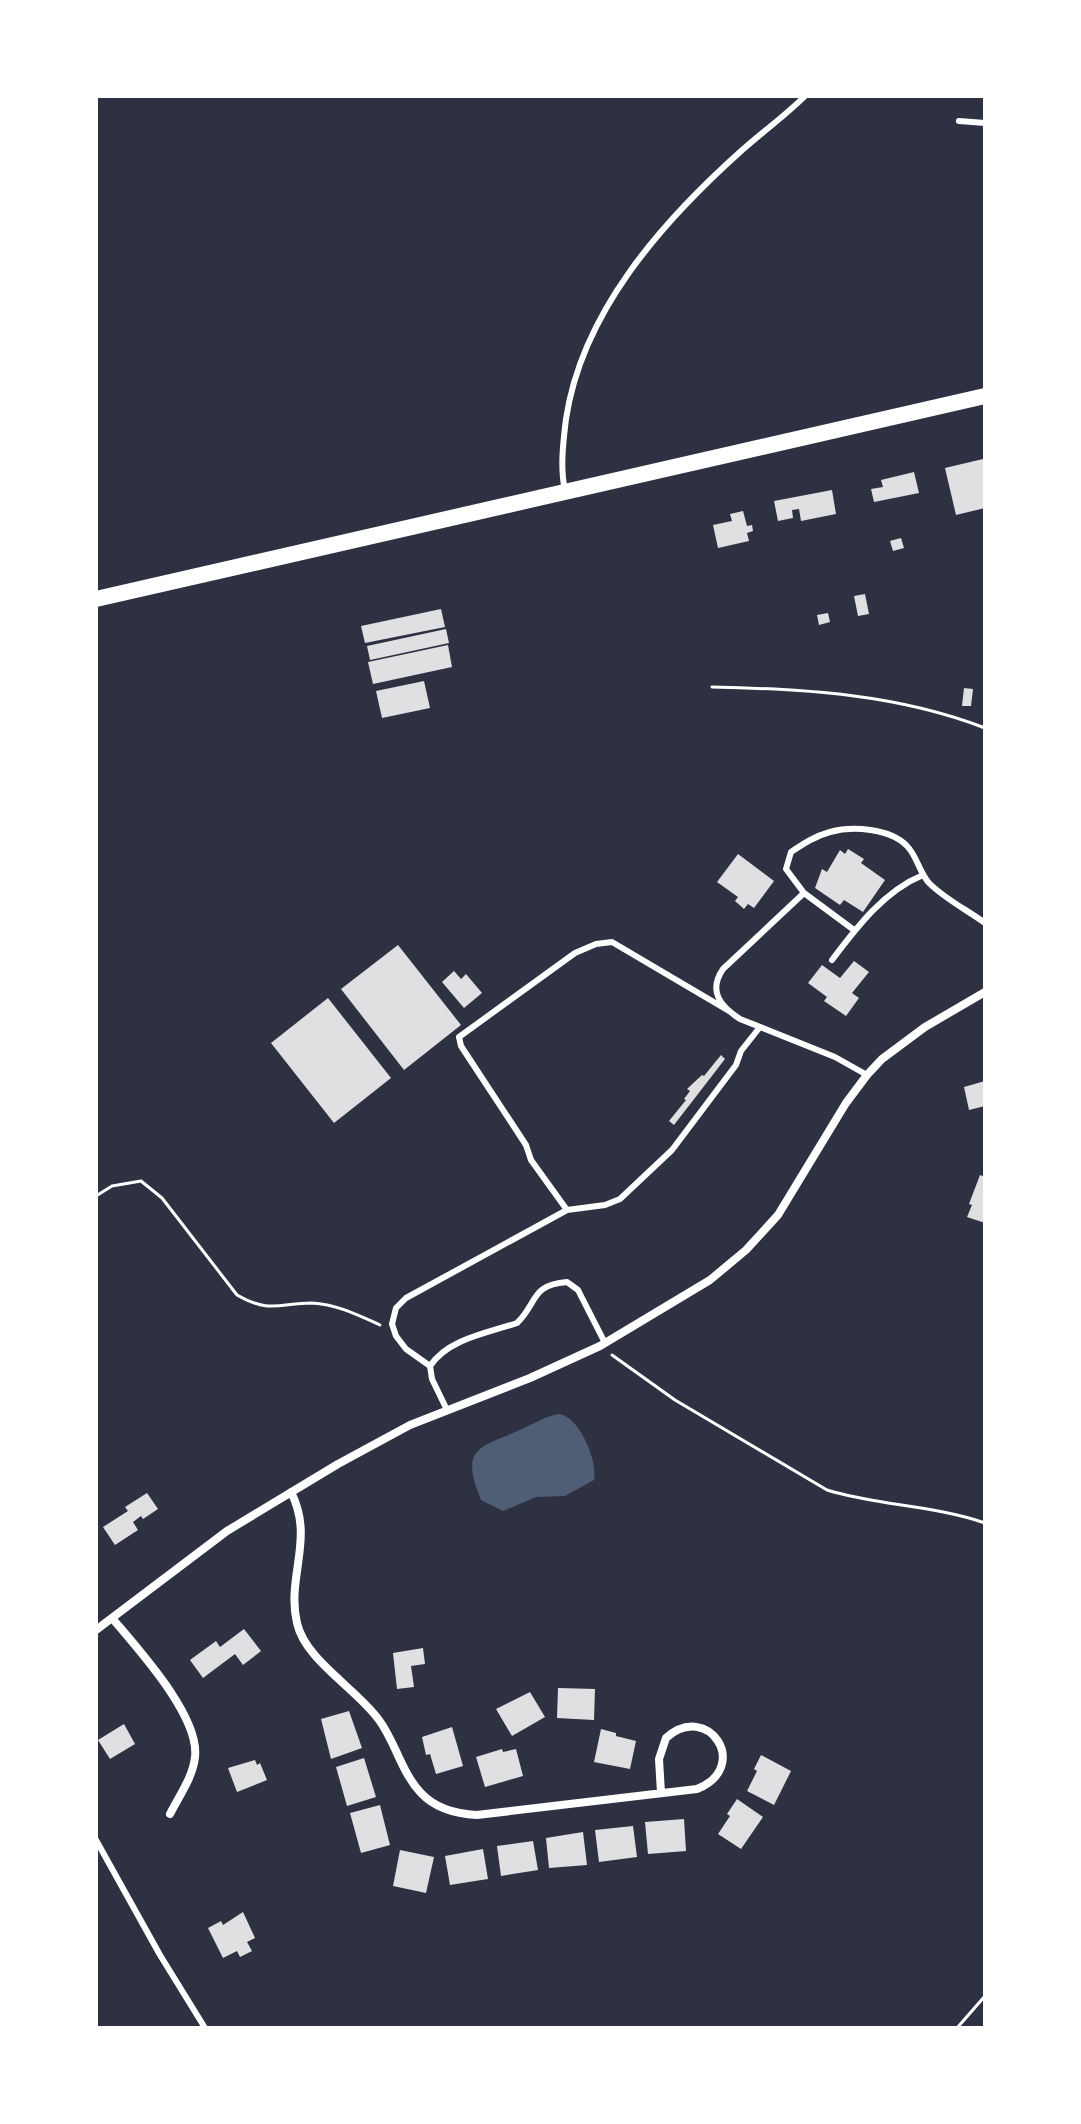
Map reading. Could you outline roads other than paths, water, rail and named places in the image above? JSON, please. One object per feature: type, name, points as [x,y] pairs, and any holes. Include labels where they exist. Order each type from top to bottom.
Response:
[{"type":"main road","points":[[96,599],[985,396]]},
{"type":"street","points":[[96,1630],[199,1551],[291,1492],[380,1441],[605,1343],[710,1280],[746,1250],[778,1215],[846,1103],[882,1059],[925,1027],[985,992]]},
{"type":"street","points":[[291,1492],[302,1517],[295,1609],[300,1634],[313,1652],[381,1722],[409,1778],[434,1804],[462,1814],[477,1815],[697,1789],[710,1785],[723,1767],[724,1756],[715,1737],[696,1726],[674,1731],[666,1738],[659,1759],[661,1793]]},
{"type":"street","points":[[112,1618],[176,1701],[194,1740],[195,1761],[170,1814]]},
{"type":"lane","points":[[565,491],[562,462],[570,391],[582,354],[602,315],[650,247],[686,204],[739,152],[805,96]]},
{"type":"lane","points":[[959,121],[985,123]]},
{"type":"lane","points":[[854,930],[804,893],[786,869],[791,852],[829,832],[867,831],[897,839],[914,855],[923,875],[938,890],[985,923]]},
{"type":"lane","points":[[832,960],[854,930],[900,887],[923,875]]},
{"type":"lane","points":[[729,1011],[716,995],[717,977],[730,961],[804,893]]},
{"type":"lane","points":[[567,1210],[531,1160],[526,1145],[461,1046],[459,1037],[575,953],[596,944],[612,942],[729,1011],[835,1057],[867,1075]]},
{"type":"lane","points":[[430,1366],[406,1349],[394,1331],[392,1324],[396,1308],[406,1298],[567,1210],[605,1205],[620,1199],[672,1150],[736,1065],[741,1051],[760,1027]]},
{"type":"lane","points":[[447,1410],[432,1379],[430,1366],[438,1355],[453,1345],[517,1323],[540,1289],[556,1282],[567,1282],[578,1290],[605,1343]]},
{"type":"lane","points":[[96,1840],[205,2028]]},
{"type":"water","points":[[558,1414],[566,1416],[580,1430],[590,1451],[594,1480],[565,1496],[536,1497],[503,1511],[481,1500],[472,1469],[478,1451]]}]
